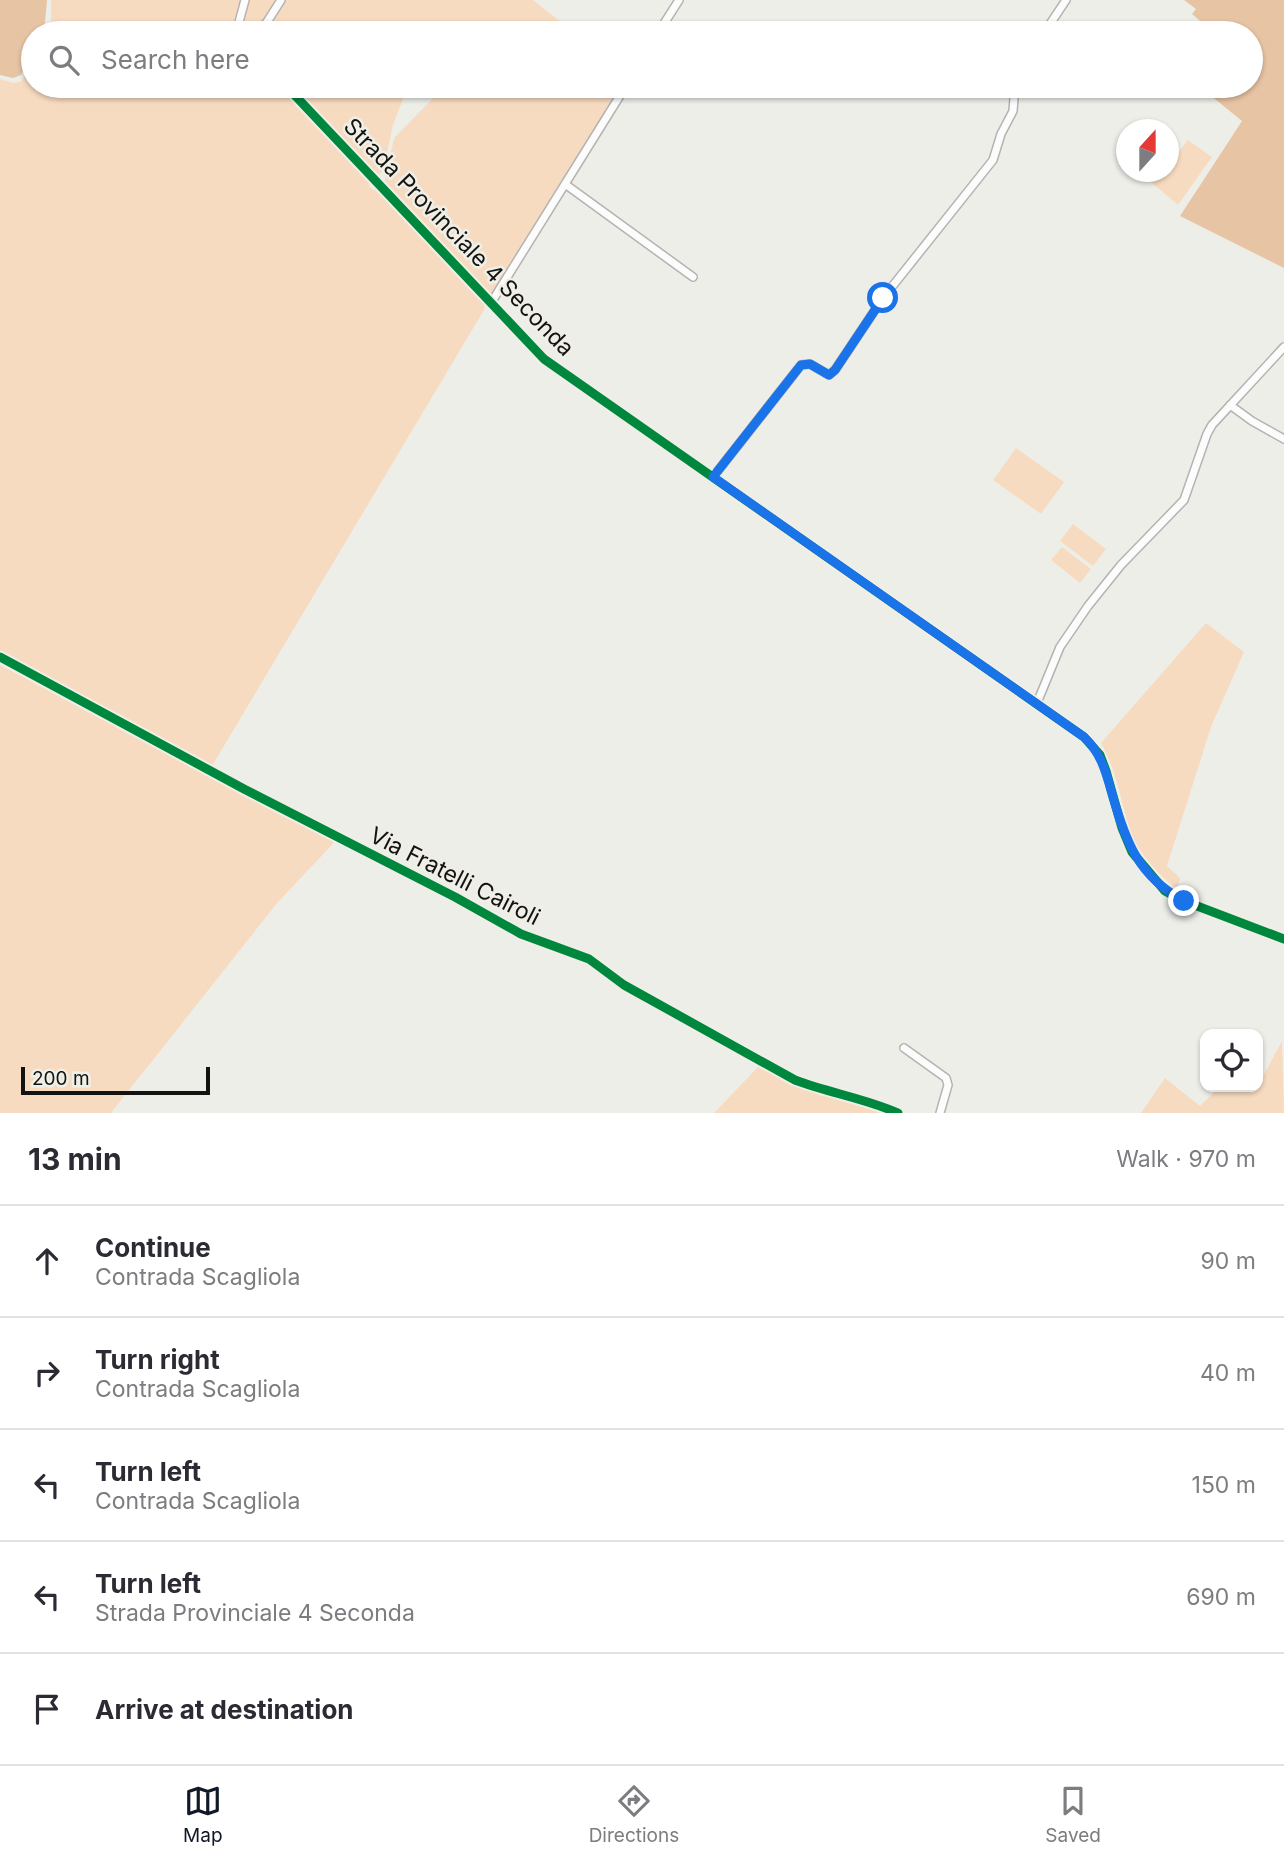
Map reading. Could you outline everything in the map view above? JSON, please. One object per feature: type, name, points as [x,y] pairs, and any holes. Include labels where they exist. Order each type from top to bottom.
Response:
[{"type":"street","points":[[239,21],[245,0]]},
{"type":"street","points":[[268,21],[281,0]]},
{"type":"street","points":[[666,21],[679,0]]},
{"type":"street","points":[[1052,21],[1066,0]]},
{"type":"street","name":"Strada Provinciale 4 Seconda","points":[[297,98],[544,359],[1092,744],[1106,771],[1122,828],[1132,852],[1165,891],[1184,901],[1284,939]]},
{"type":"street","points":[[491,303],[619,98]]},
{"type":"street","points":[[713,477],[801,365],[810,364],[829,375],[835,370],[883,298],[993,160],[1001,134],[1013,111],[1014,98]]},
{"type":"street","points":[[565,184],[693,276]]},
{"type":"street","points":[[1037,703],[1060,647],[1088,606],[1121,565],[1184,500],[1207,434],[1221,413],[1284,347]]},
{"type":"street","points":[[1230,405],[1284,439]]},
{"type":"street","name":"Via Fratelli Cairoli","points":[[0,657],[521,934],[589,960],[624,985],[795,1080],[823,1090],[871,1101],[898,1113]]},
{"type":"street","points":[[904,1048],[946,1078],[948,1085],[940,1113]]},
{"type":"shaded area","points":[[0,0],[47,0],[45,21],[21,21],[21,75],[13,78],[0,75]]},
{"type":"shaded area","points":[[51,0],[241,0],[234,21],[50,21]]},
{"type":"shaded area","points":[[250,0],[278,0],[264,21],[244,21]]},
{"type":"shaded area","points":[[284,0],[533,0],[560,21],[268,21]]},
{"type":"shaded area","points":[[1184,0],[1284,0],[1284,268],[1180,216],[1242,121],[1214,98],[1263,98],[1263,21],[1200,21],[1192,14],[1196,9]]},
{"type":"shaded area","points":[[0,79],[13,83],[21,81],[21,98],[290,98],[370,181],[369,186],[373,190],[377,189],[485,304],[484,310],[212,766],[0,654]]},
{"type":"shaded area","points":[[301,98],[403,98],[393,125],[383,171],[376,176]]},
{"type":"shaded area","points":[[433,98],[616,98],[492,296],[384,184],[394,138]]},
{"type":"shaded area","points":[[1188,140],[1212,157],[1178,205],[1152,183],[1179,182],[1179,151]]},
{"type":"shaded area","points":[[1016,448],[1064,482],[1041,514],[993,480]]},
{"type":"shaded area","points":[[1073,524],[1106,549],[1093,566],[1060,541]]},
{"type":"shaded area","points":[[1062,547],[1091,569],[1080,583],[1051,560]]},
{"type":"shaded area","points":[[1206,623],[1244,652],[1211,727],[1167,866],[1180,878],[1177,889],[1157,871],[1133,837],[1111,764],[1101,743]]},
{"type":"shaded area","points":[[0,665],[335,838],[332,845],[278,902],[111,1113],[0,1113]]},
{"type":"shaded area","points":[[1282,1041],[1284,1113],[1141,1113],[1165,1078],[1200,1106],[1214,1092],[1263,1092],[1263,1076]]},
{"type":"shaded area","points":[[759,1066],[819,1092],[819,1095],[850,1099],[886,1113],[714,1113]]},
{"type":"cycle path","points":[[297,98],[544,359],[1084,737],[1100,755],[1132,852],[1165,891],[1184,901],[1284,939]]},
{"type":"cycle path","points":[[0,657],[521,934],[589,959],[624,985],[795,1080],[898,1113]]},
{"type":"route","points":[[883,298],[835,370],[829,375],[810,364],[801,365],[713,477],[1092,744],[1106,771],[1122,828],[1132,852],[1147,873],[1165,891],[1184,901]]}]
